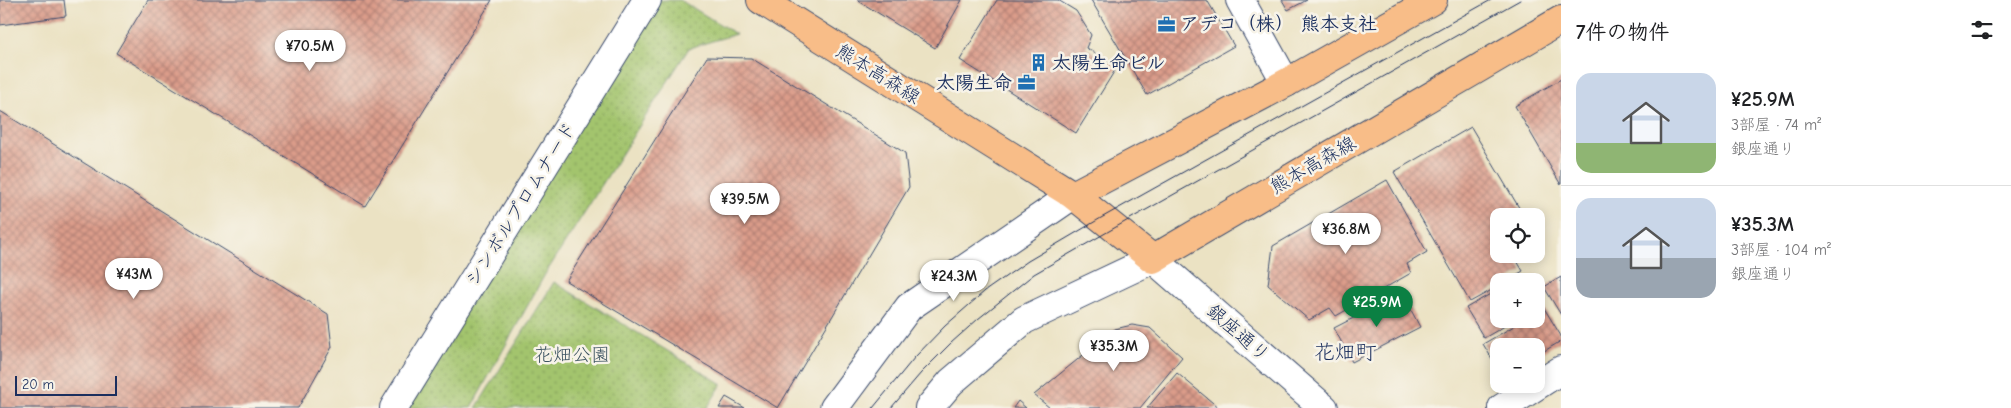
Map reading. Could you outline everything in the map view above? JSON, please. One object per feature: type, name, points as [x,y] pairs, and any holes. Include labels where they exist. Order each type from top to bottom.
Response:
[{"type":"main road","name":"熊本高森線","points":[[761,0],[1072,196],[1152,259],[1561,20]]},
{"type":"main road","points":[[1072,196],[1286,83],[1433,0]]},
{"type":"street","name":"シンボルプロムナード","points":[[394,408],[647,0]]},
{"type":"street","points":[[1240,0],[1286,83]]},
{"type":"street","points":[[834,408],[909,307],[1072,196]]},
{"type":"street","points":[[929,408],[951,382],[1024,320],[1152,259]]},
{"type":"street","name":"銀座通り","points":[[1152,259],[1324,408]]},
{"type":"street","points":[[1502,408],[1561,370]]},
{"type":"green space","points":[[647,0],[680,0],[736,34],[689,48],[544,276],[471,408],[394,408]]},
{"type":"green space","name":"花畑公園","points":[[554,282],[722,384],[707,408],[476,408]]},
{"type":"building","points":[[0,0],[64,0],[66,16],[0,25]]},
{"type":"building","points":[[148,0],[492,0],[365,206],[116,53]]},
{"type":"building","points":[[857,0],[962,0],[935,48]]},
{"type":"building","name":"太陽生命ビル","points":[[997,0],[1058,0],[1076,11],[1091,35],[1086,48],[1117,67],[1076,133],[960,60]]},
{"type":"building","points":[[1091,0],[1207,0],[1234,46],[1147,95]]},
{"type":"building","points":[[1282,0],[1307,0],[1288,10]]},
{"type":"building","points":[[707,57],[751,58],[905,153],[909,187],[778,408],[566,281]]},
{"type":"building","points":[[1561,79],[1561,185],[1515,106]]},
{"type":"building","points":[[0,111],[328,314],[332,347],[298,408],[0,408]]},
{"type":"building","points":[[1471,127],[1519,208],[1490,208],[1490,263],[1518,263],[1523,271],[1520,273],[1490,273],[1490,291],[1470,302],[1394,172]]},
{"type":"building","points":[[1387,180],[1427,252],[1407,264],[1411,273],[1336,316],[1330,308],[1309,320],[1268,285],[1273,246]]},
{"type":"building","points":[[1561,277],[1561,315],[1545,289],[1545,286]]},
{"type":"building","points":[[1402,293],[1420,327],[1352,362],[1334,328]]},
{"type":"building","points":[[1490,294],[1490,328],[1501,328],[1484,338],[1466,308]]},
{"type":"building","points":[[1545,310],[1561,336],[1561,341],[1545,351],[1545,338],[1493,338],[1511,328],[1545,328]]},
{"type":"building","points":[[1132,325],[1150,328],[1182,357],[1140,408],[1050,408],[1034,395],[1115,329]]},
{"type":"building","points":[[1490,340],[1490,355],[1483,344]]},
{"type":"building","points":[[1177,373],[1219,408],[1147,408]]},
{"type":"building","points":[[726,397],[745,408],[719,408]]},
{"type":"building","points":[[1018,401],[1026,408],[1013,408]]},
{"type":"tram line","points":[[873,408],[915,357],[945,326],[985,291],[1028,261],[1101,218],[1491,0]]},
{"type":"tram line","points":[[891,408],[921,373],[951,343],[1034,274],[1520,0]]},
{"type":"place","name":"アデコ（株） 熊本支社","points":[[1166,24]]},
{"type":"place","name":"太陽生命ビル","points":[[1038,63]]},
{"type":"place","name":"太陽生命","points":[[1026,83]]},
{"type":"district","name":"花畑町","points":[[1345,352]]}]
